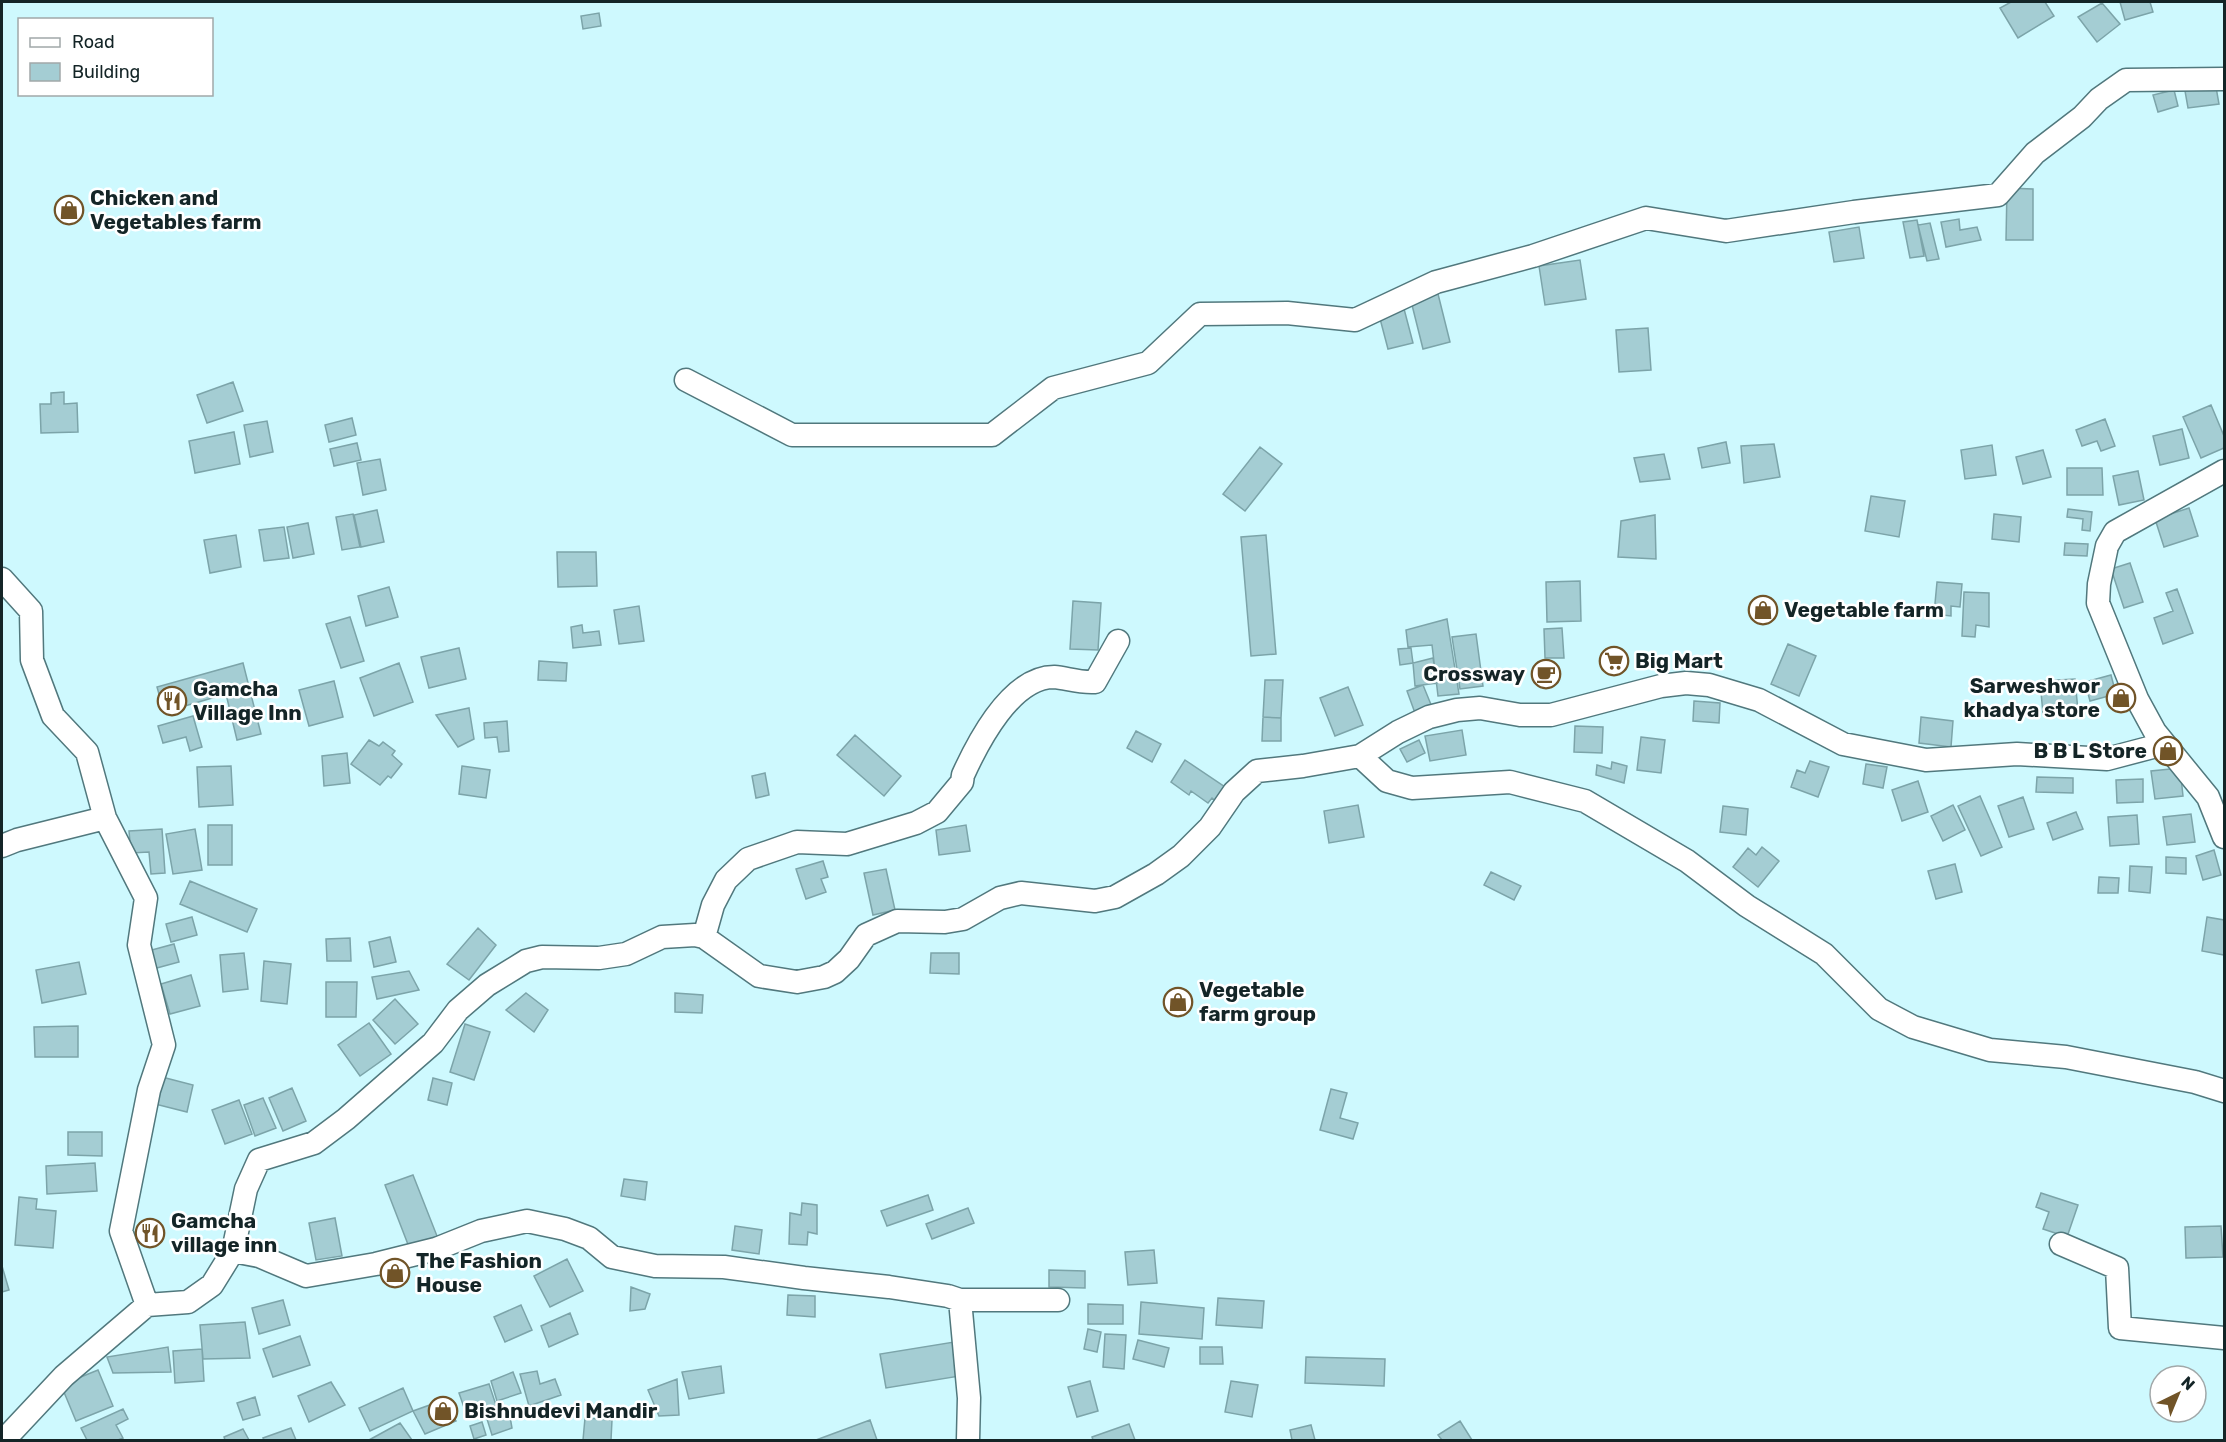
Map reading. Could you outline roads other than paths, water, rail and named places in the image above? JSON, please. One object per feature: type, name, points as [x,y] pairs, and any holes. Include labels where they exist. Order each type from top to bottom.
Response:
[{"type":"street","points":[[686,380],[792,435],[992,435],[1053,388],[1148,363],[1200,314],[1287,314],[1355,320],[1436,282],[1533,256],[1646,218],[1726,231],[1844,213],[1998,195],[2034,153],[2082,117],[2099,99],[2126,80],[2224,79]]},
{"type":"street","points":[[2224,471],[2115,532],[2107,546],[2098,603],[2137,699],[2155,732],[2208,797],[2224,837]]},
{"type":"street","points":[[2,579],[30,612],[32,660],[53,716],[87,752],[105,818],[146,898],[139,945],[164,1045],[149,1090],[121,1231],[147,1305]]},
{"type":"street","points":[[704,937],[713,904],[726,880],[748,859],[797,842],[848,844],[916,823],[937,812],[962,782],[963,775],[985,730],[1011,699],[1032,683],[1053,677],[1079,683],[1095,682],[1118,641]]},
{"type":"street","points":[[6,1440],[64,1376],[147,1305],[188,1302],[212,1285],[233,1251],[246,1189],[259,1160],[314,1143],[346,1119],[433,1044],[458,1010],[487,985],[526,961],[542,957],[599,958],[626,954],[662,938],[695,935],[704,937],[759,976],[797,982],[824,977],[835,972],[849,958],[866,935],[897,921],[945,922],[963,919],[1000,898],[1021,893],[1095,902],[1115,897],[1156,874],[1181,856],[1210,827],[1234,792],[1257,771],[1360,756],[1398,732],[1429,717],[1456,710],[1480,708],[1520,715],[1551,715],[1661,686],[1686,683],[1709,685],[1759,700],[1843,744],[1926,760],[2017,754],[2107,759],[2164,744]]},
{"type":"street","points":[[1360,756],[1387,781],[1412,788],[1510,782],[1585,801],[1687,861],[1747,906],[1824,954],[1879,1008],[1913,1027],[1990,1050],[2066,1057],[2195,1082],[2224,1091]]},
{"type":"street","points":[[2,846],[17,840],[105,818]]},
{"type":"street","points":[[233,1251],[259,1256],[306,1276],[376,1264],[435,1249],[481,1231],[526,1221],[565,1229],[589,1238],[612,1257],[655,1266],[724,1267],[889,1287],[960,1300],[1058,1300]]},
{"type":"street","points":[[2061,1244],[2117,1268],[2120,1328],[2224,1338]]},
{"type":"street","points":[[960,1300],[969,1398],[968,1440]]},
{"type":"place","name":"Chicken and Vegetables farm","points":[[69,210]]},
{"type":"place","name":"Vegetable farm","points":[[1763,610]]},
{"type":"place","name":"Big Mart","points":[[1614,661]]},
{"type":"place","name":"Crossway","points":[[1546,674]]},
{"type":"place","name":"Sarweshwor khadya store","points":[[2121,698]]},
{"type":"place","name":"Gamcha Village Inn","points":[[172,701]]},
{"type":"place","name":"B B L Store","points":[[2168,751]]},
{"type":"place","name":"Vegetable farm group","points":[[1178,1002]]},
{"type":"place","name":"Gamcha village inn","points":[[150,1233]]},
{"type":"place","name":"The Fashion House","points":[[395,1273]]},
{"type":"place","name":"Bishnudevi Mandir","points":[[443,1411]]}]
